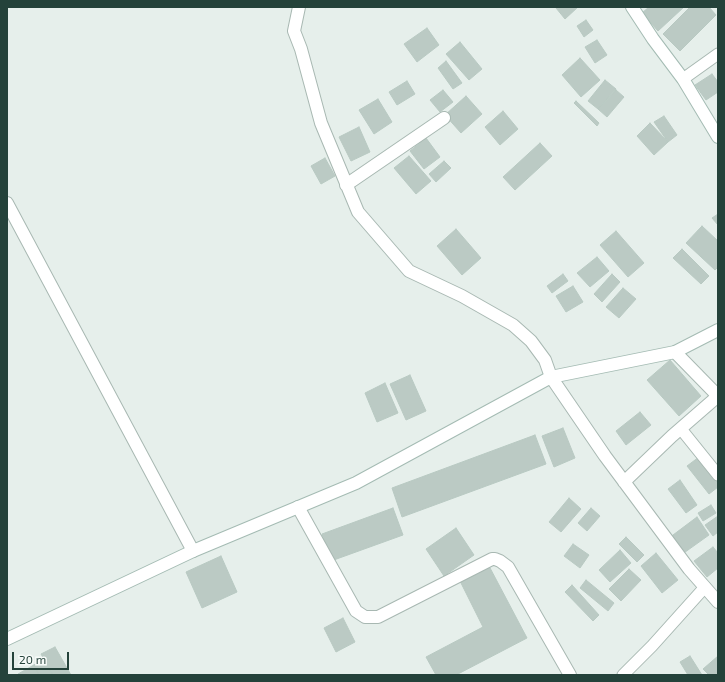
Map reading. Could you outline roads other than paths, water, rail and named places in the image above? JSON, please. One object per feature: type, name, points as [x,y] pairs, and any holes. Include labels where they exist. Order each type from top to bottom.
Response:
[{"type":"street","points":[[299,7],[294,31],[301,49],[321,123],[358,212],[409,270],[462,296],[512,325],[531,341],[545,360],[551,376],[605,456],[689,569],[718,602]]},
{"type":"street","points":[[632,7],[653,39],[683,79],[718,137]]},
{"type":"street","points":[[346,185],[444,118]]},
{"type":"street","points":[[7,203],[193,552]]},
{"type":"street","points":[[7,639],[193,552],[356,483],[551,376],[674,352],[718,330]]},
{"type":"street","points":[[624,482],[681,428],[718,396],[674,352]]},
{"type":"street","points":[[298,507],[356,610],[365,617],[378,617],[492,559],[500,561],[508,568],[570,675]]},
{"type":"lane","points":[[683,79],[718,54]]},
{"type":"lane","points":[[681,428],[718,475]]},
{"type":"lane","points":[[623,675],[652,646],[705,587]]}]
